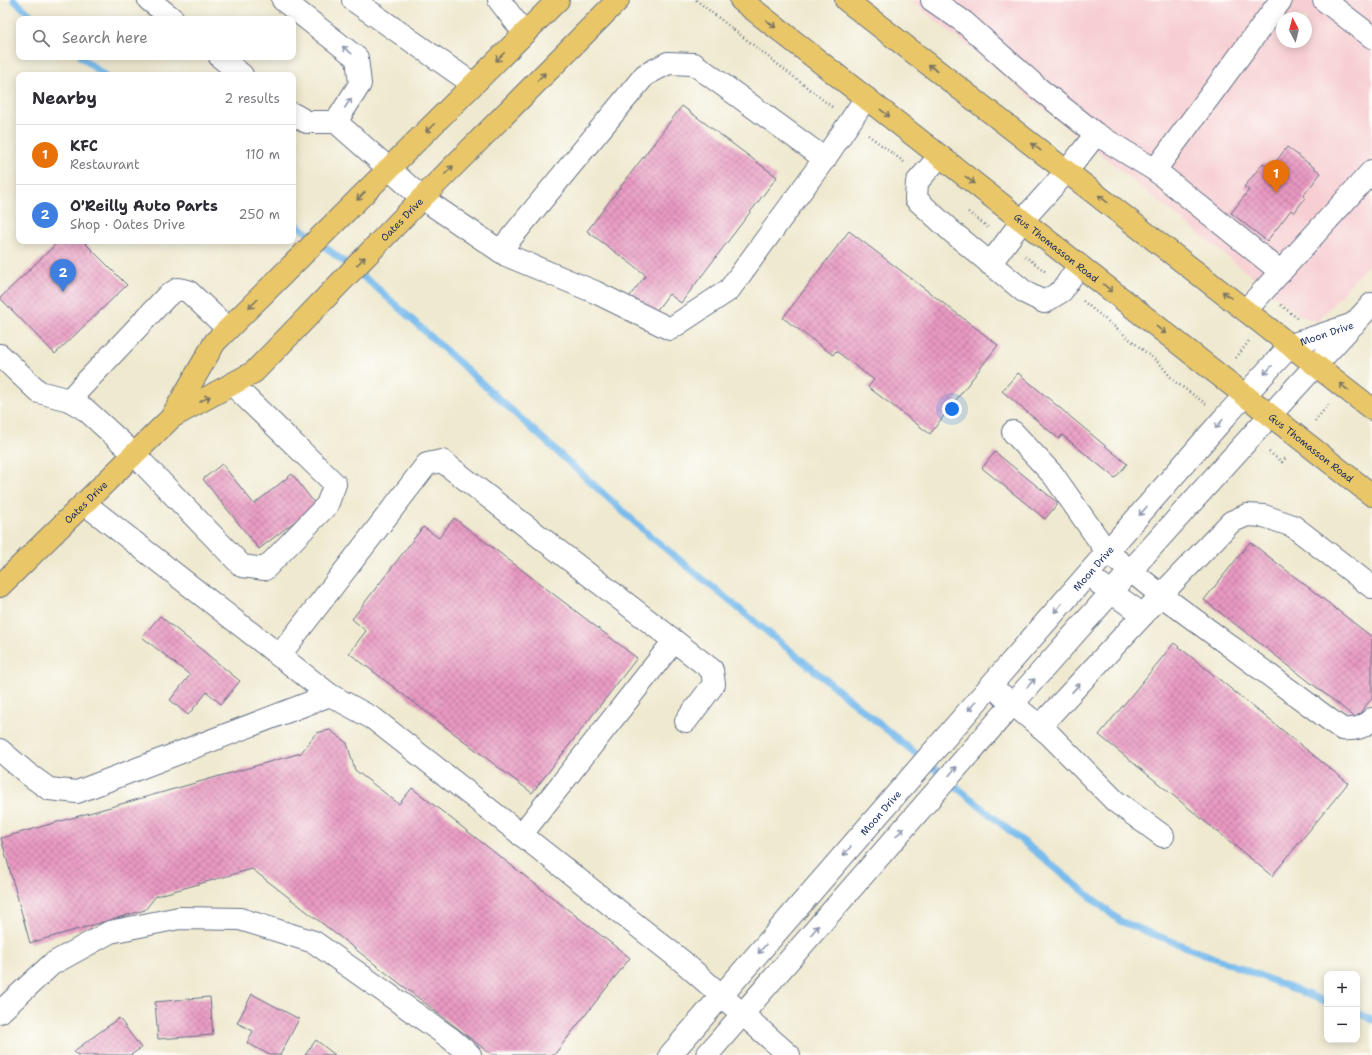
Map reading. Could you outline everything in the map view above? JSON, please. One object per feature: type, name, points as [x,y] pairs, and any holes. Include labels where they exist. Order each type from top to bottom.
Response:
[{"type":"main road","name":"Oates Drive","points":[[171,418],[215,342],[558,0]]},
{"type":"main road","name":"Oates Drive","points":[[0,586],[171,418],[254,372],[422,198],[618,0]]},
{"type":"main road","name":"Gus Thomasson Road","points":[[741,0],[1372,495]]},
{"type":"main road","points":[[846,0],[1372,409]]},
{"type":"street","points":[[149,0],[169,16]]},
{"type":"street","points":[[283,0],[356,58],[360,84],[336,122]]},
{"type":"street","points":[[354,0],[473,84]]},
{"type":"street","points":[[499,0],[524,33]]},
{"type":"street","points":[[932,0],[964,22],[1038,88],[1096,134],[1155,170],[1281,272]]},
{"type":"street","points":[[1155,170],[1281,0]]},
{"type":"street","points":[[1324,0],[1372,37]]},
{"type":"street","points":[[224,60],[238,72]]},
{"type":"street","points":[[500,251],[645,75],[668,62],[694,64],[825,159]]},
{"type":"street","points":[[296,116],[307,122],[336,122],[422,198],[506,255],[595,292],[670,329],[729,290],[825,159],[866,98]]},
{"type":"street","points":[[990,264],[1022,221],[1067,171],[1096,134]]},
{"type":"street","points":[[940,156],[917,182],[916,199],[951,231],[1026,293],[1044,302],[1062,291],[1079,265]]},
{"type":"street","points":[[1254,317],[1281,272],[1372,171]]},
{"type":"street","points":[[69,400],[167,296],[178,288],[188,291],[228,329]]},
{"type":"street","points":[[1354,324],[1372,304]]},
{"type":"street","name":"Moon Drive","points":[[670,1055],[1107,552],[1291,345],[1354,324]]},
{"type":"street","name":"Moon Drive","points":[[707,1055],[977,743],[1130,571],[1354,324]]},
{"type":"street","points":[[0,355],[39,392],[69,400],[86,410],[134,454],[242,566],[265,569],[327,505],[335,484],[232,384]]},
{"type":"street","points":[[1013,432],[1054,476],[1107,552],[1130,571],[1342,729],[1352,730],[1364,727],[1372,719]]},
{"type":"street","points":[[278,656],[427,464],[442,461],[712,670],[714,684],[686,722]]},
{"type":"street","points":[[84,503],[278,656],[330,695],[374,719],[682,961],[789,1055]]},
{"type":"street","points":[[1040,726],[1161,595],[1231,522],[1247,515],[1264,516],[1293,526],[1372,587]]},
{"type":"street","points":[[1087,575],[1143,615]]},
{"type":"street","points":[[521,835],[674,641]]},
{"type":"street","points":[[991,685],[1050,735],[1114,801],[1163,836]]},
{"type":"street","points":[[0,750],[28,774],[49,789],[77,792],[330,695]]},
{"type":"street","points":[[0,1012],[52,964],[110,932],[179,918],[240,918],[314,942],[450,1038],[470,1055]]},
{"type":"path","points":[[1222,377],[1254,317]]},
{"type":"path","points":[[1282,462],[1343,386]]},
{"type":"shaded area","points":[[910,0],[1372,0],[1372,260],[1317,322],[1298,314]]},
{"type":"building","points":[[682,106],[777,177],[681,303],[669,294],[653,315],[629,297],[646,275],[587,231]]},
{"type":"building","points":[[1287,147],[1321,173],[1303,196],[1305,198],[1294,213],[1291,210],[1267,241],[1231,213],[1249,190],[1244,187],[1263,163],[1270,169]]},
{"type":"building","points":[[849,231],[998,345],[930,434],[868,387],[874,380],[836,351],[833,355],[783,318]]},
{"type":"building","points":[[56,244],[86,244],[127,285],[55,354],[0,298]]},
{"type":"building","points":[[1018,373],[1127,464],[1115,478],[1062,435],[1059,439],[1002,391]]},
{"type":"building","points":[[995,452],[1058,503],[1045,519],[982,468]]},
{"type":"building","points":[[222,464],[254,504],[292,474],[316,505],[259,549],[203,479]]},
{"type":"building","points":[[454,518],[637,658],[532,793],[349,653],[366,631],[352,619],[423,527],[439,538]]},
{"type":"building","points":[[1250,542],[1372,637],[1372,698],[1356,718],[1204,600]]},
{"type":"building","points":[[160,616],[240,681],[221,704],[207,692],[188,715],[170,700],[190,675],[142,637]]},
{"type":"building","points":[[1174,643],[1348,783],[1272,876],[1099,735]]},
{"type":"building","points":[[330,730],[347,743],[355,770],[399,804],[412,788],[630,958],[554,1055],[492,1055],[252,869],[156,896],[145,910],[30,943],[1,838],[301,753],[316,733]]},
{"type":"building","points":[[252,994],[299,1019],[280,1055],[270,1055],[247,1043],[253,1031],[237,1023]]},
{"type":"building","points":[[210,997],[213,1035],[158,1039],[155,1002]]},
{"type":"building","points":[[119,1018],[141,1048],[131,1055],[77,1055],[74,1051]]},
{"type":"building","points":[[316,1040],[335,1055],[305,1055]]},
{"type":"waterway","points":[[14,0],[32,16]]},
{"type":"waterway","points":[[85,60],[100,72]]},
{"type":"waterway","points":[[296,224],[376,287],[649,535],[1120,921],[1324,1001]]},
{"type":"waterway","points":[[1360,1014],[1372,1019]]},
{"type":"place","name":"KFC","points":[[1276,193]]},
{"type":"place","name":"O'Reilly Auto Parts","points":[[63,292]]}]
